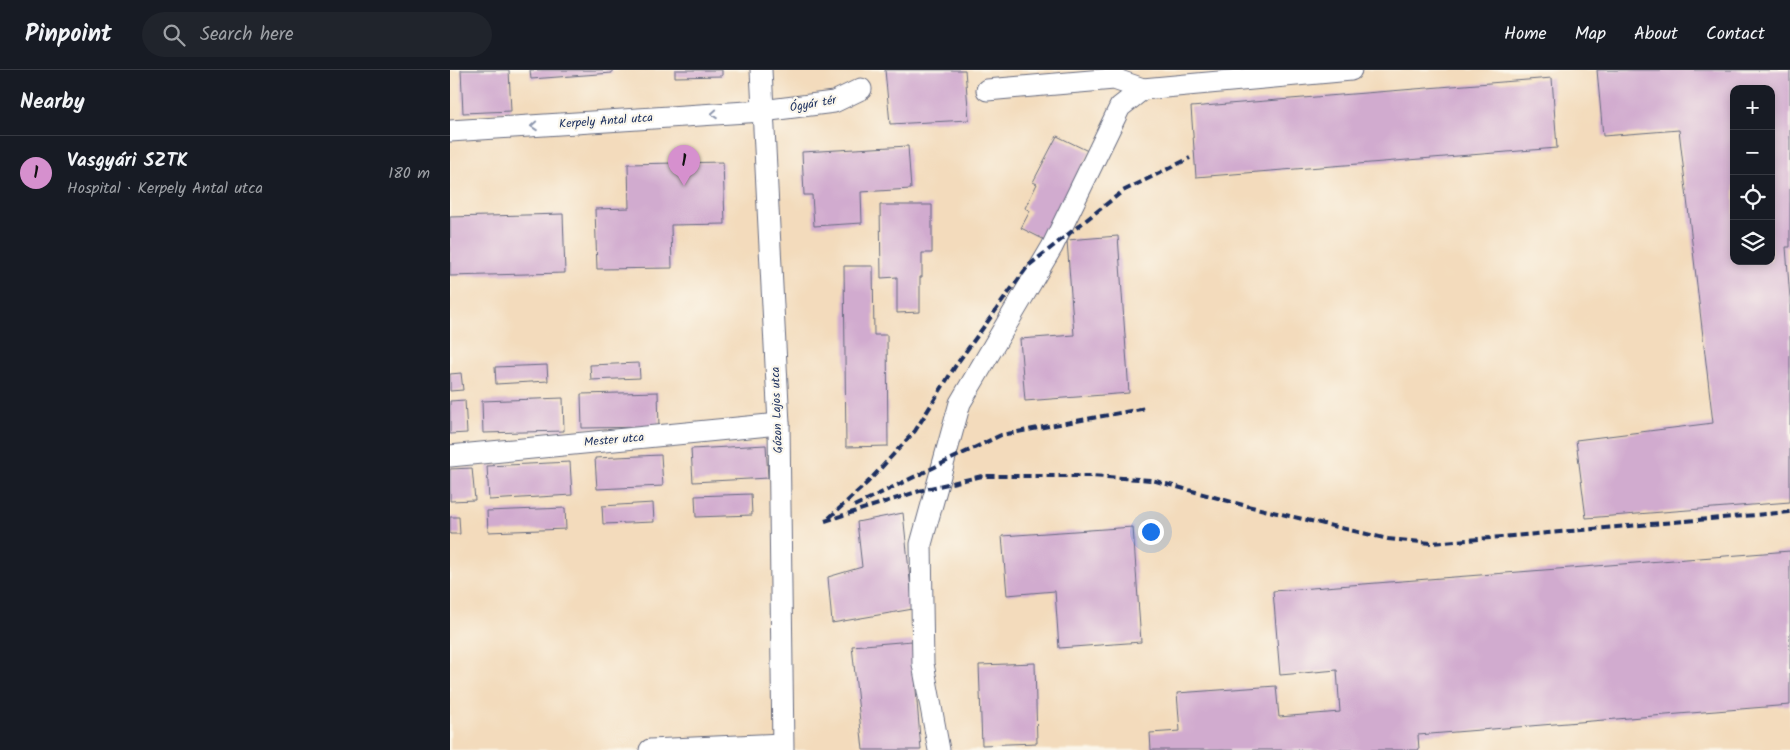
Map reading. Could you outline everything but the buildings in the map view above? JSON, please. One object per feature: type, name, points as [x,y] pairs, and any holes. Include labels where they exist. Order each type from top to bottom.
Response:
[{"type":"street","name":"Gózon Lajos utca","points":[[761,70],[779,424],[783,747]]},
{"type":"street","points":[[939,750],[923,664],[921,544],[960,403],[1052,247],[1120,107],[1144,89],[1351,70]]},
{"type":"street","points":[[988,90],[1114,74],[1144,89]]},
{"type":"street","name":"Ógyár tér","points":[[762,111],[834,102],[861,89]]},
{"type":"street","name":"Kerpely Antal utca","points":[[450,131],[762,111]]},
{"type":"street","name":"Mester utca","points":[[450,456],[779,424]]},
{"type":"street","points":[[650,750],[783,747]]},
{"type":"railway","points":[[829,518],[868,482],[915,431],[956,365],[1028,266],[1123,191],[1190,158]]},
{"type":"railway","points":[[854,506],[1001,435],[1146,408]]},
{"type":"railway","points":[[825,521],[926,489],[982,476],[1091,476],[1152,480],[1243,505],[1388,539],[1432,543],[1790,512]]},
{"type":"place","name":"Vasgyári SZTK","points":[[684,186]]}]
